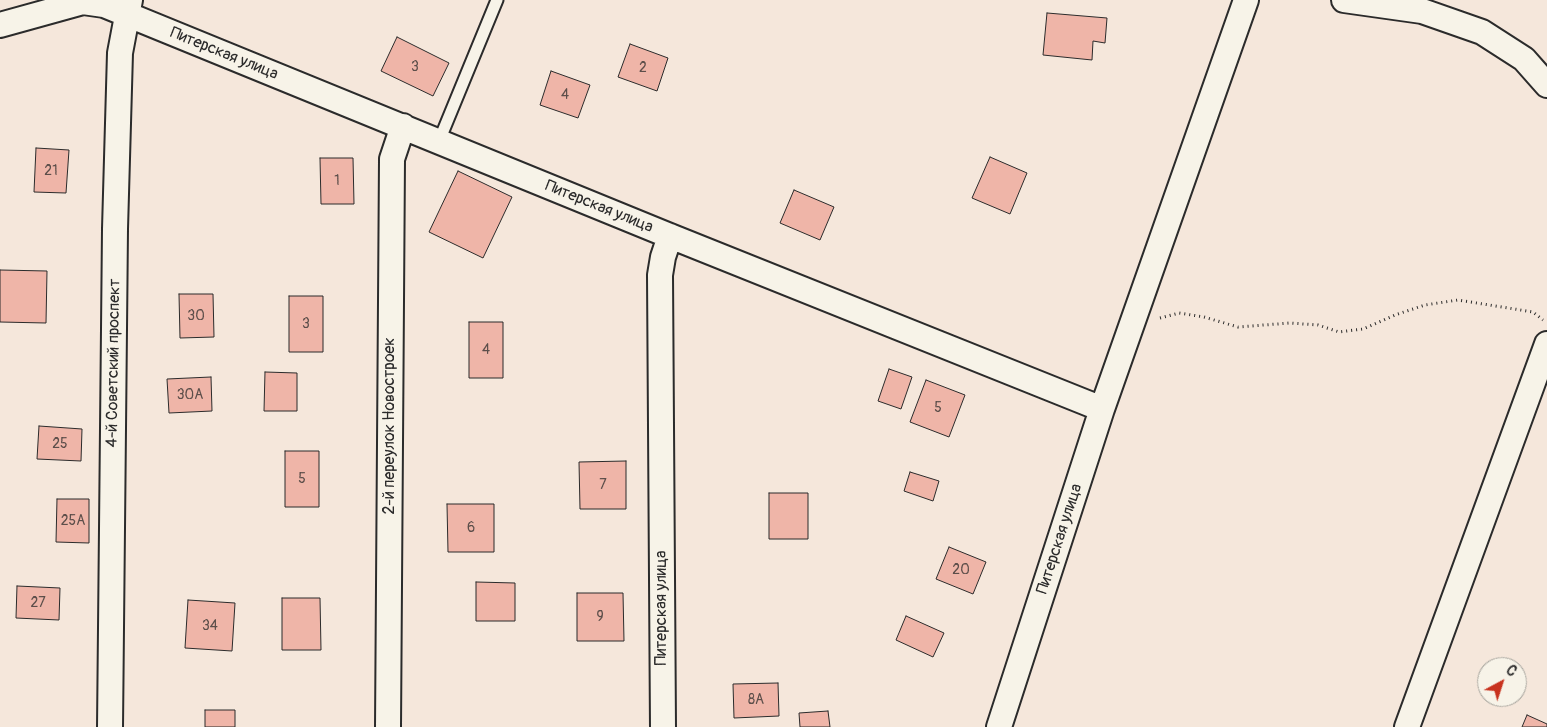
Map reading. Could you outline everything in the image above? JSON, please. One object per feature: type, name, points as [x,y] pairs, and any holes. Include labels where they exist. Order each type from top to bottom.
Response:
[{"type":"street","name":"Питерская улица","points":[[999,727],[1102,409],[1246,0]]},
{"type":"street","points":[[1344,0],[1422,11],[1482,32],[1524,59],[1547,85]]},
{"type":"street","name":"Питерская улица","points":[[0,25],[83,2],[128,7],[403,126],[670,236],[663,257],[660,275],[663,727]]},
{"type":"street","name":"4-й Советский проспект","points":[[110,727],[115,229],[120,53],[128,7]]},
{"type":"street","name":"2-й переулок Новостроек","points":[[388,727],[392,159],[403,126]]},
{"type":"street","points":[[670,236],[1102,409]]},
{"type":"street","points":[[1407,727],[1547,344]]},
{"type":"lane","points":[[439,141],[497,0]]},
{"type":"path","points":[[1132,324],[1179,313],[1204,317],[1238,327],[1290,324],[1318,325],[1339,332],[1363,329],[1425,304],[1458,300],[1533,312],[1547,324]]},
{"type":"building","points":[[1047,13],[1107,18],[1105,43],[1093,41],[1092,60],[1043,55]]},
{"type":"building","points":[[397,37],[449,63],[433,96],[381,71]]},
{"type":"building","points":[[630,44],[668,58],[657,91],[618,77]]},
{"type":"building","points":[[551,71],[590,85],[578,118],[540,105]]},
{"type":"building","points":[[36,148],[69,150],[66,193],[34,192]]},
{"type":"building","points":[[990,157],[1027,173],[1010,214],[972,198]]},
{"type":"building","points":[[320,158],[353,158],[354,204],[321,204]]},
{"type":"building","points":[[458,171],[512,197],[483,258],[429,232]]},
{"type":"building","points":[[794,190],[834,207],[820,240],[780,223]]},
{"type":"building","points":[[0,270],[47,271],[46,323],[0,322]]},
{"type":"building","points":[[179,294],[213,294],[214,337],[180,338]]},
{"type":"building","points":[[289,296],[323,296],[323,352],[289,352]]},
{"type":"building","points":[[469,322],[503,322],[503,378],[469,378]]},
{"type":"building","points":[[889,369],[912,377],[901,409],[878,401]]},
{"type":"building","points":[[265,372],[297,373],[297,411],[264,411]]},
{"type":"building","points":[[211,377],[212,411],[169,413],[167,379]]},
{"type":"building","points":[[926,380],[965,395],[949,437],[910,422]]},
{"type":"building","points":[[39,426],[82,429],[81,461],[37,459]]},
{"type":"building","points":[[285,451],[319,451],[319,507],[285,507]]},
{"type":"building","points":[[626,461],[626,509],[580,509],[579,462]]},
{"type":"building","points":[[910,472],[939,481],[933,501],[904,491]]},
{"type":"building","points":[[769,493],[808,493],[808,539],[769,539]]},
{"type":"building","points":[[57,499],[89,499],[89,543],[56,542]]},
{"type":"building","points":[[447,504],[494,504],[494,552],[448,552]]},
{"type":"building","points":[[949,547],[986,562],[973,594],[936,579]]},
{"type":"building","points":[[476,582],[515,583],[515,621],[476,621]]},
{"type":"building","points":[[17,586],[60,588],[59,620],[16,618]]},
{"type":"building","points":[[577,593],[623,593],[624,641],[577,641]]},
{"type":"building","points":[[282,598],[320,598],[321,650],[282,650]]},
{"type":"building","points":[[188,600],[235,603],[232,651],[185,648]]},
{"type":"building","points":[[906,616],[944,633],[933,657],[896,640]]},
{"type":"building","points":[[778,683],[779,716],[734,718],[733,684]]},
{"type":"building","points":[[205,710],[235,710],[235,727],[205,727]]},
{"type":"building","points":[[828,711],[830,727],[800,727],[799,713]]},
{"type":"building","points":[[1527,715],[1547,724],[1547,727],[1522,727]]}]
